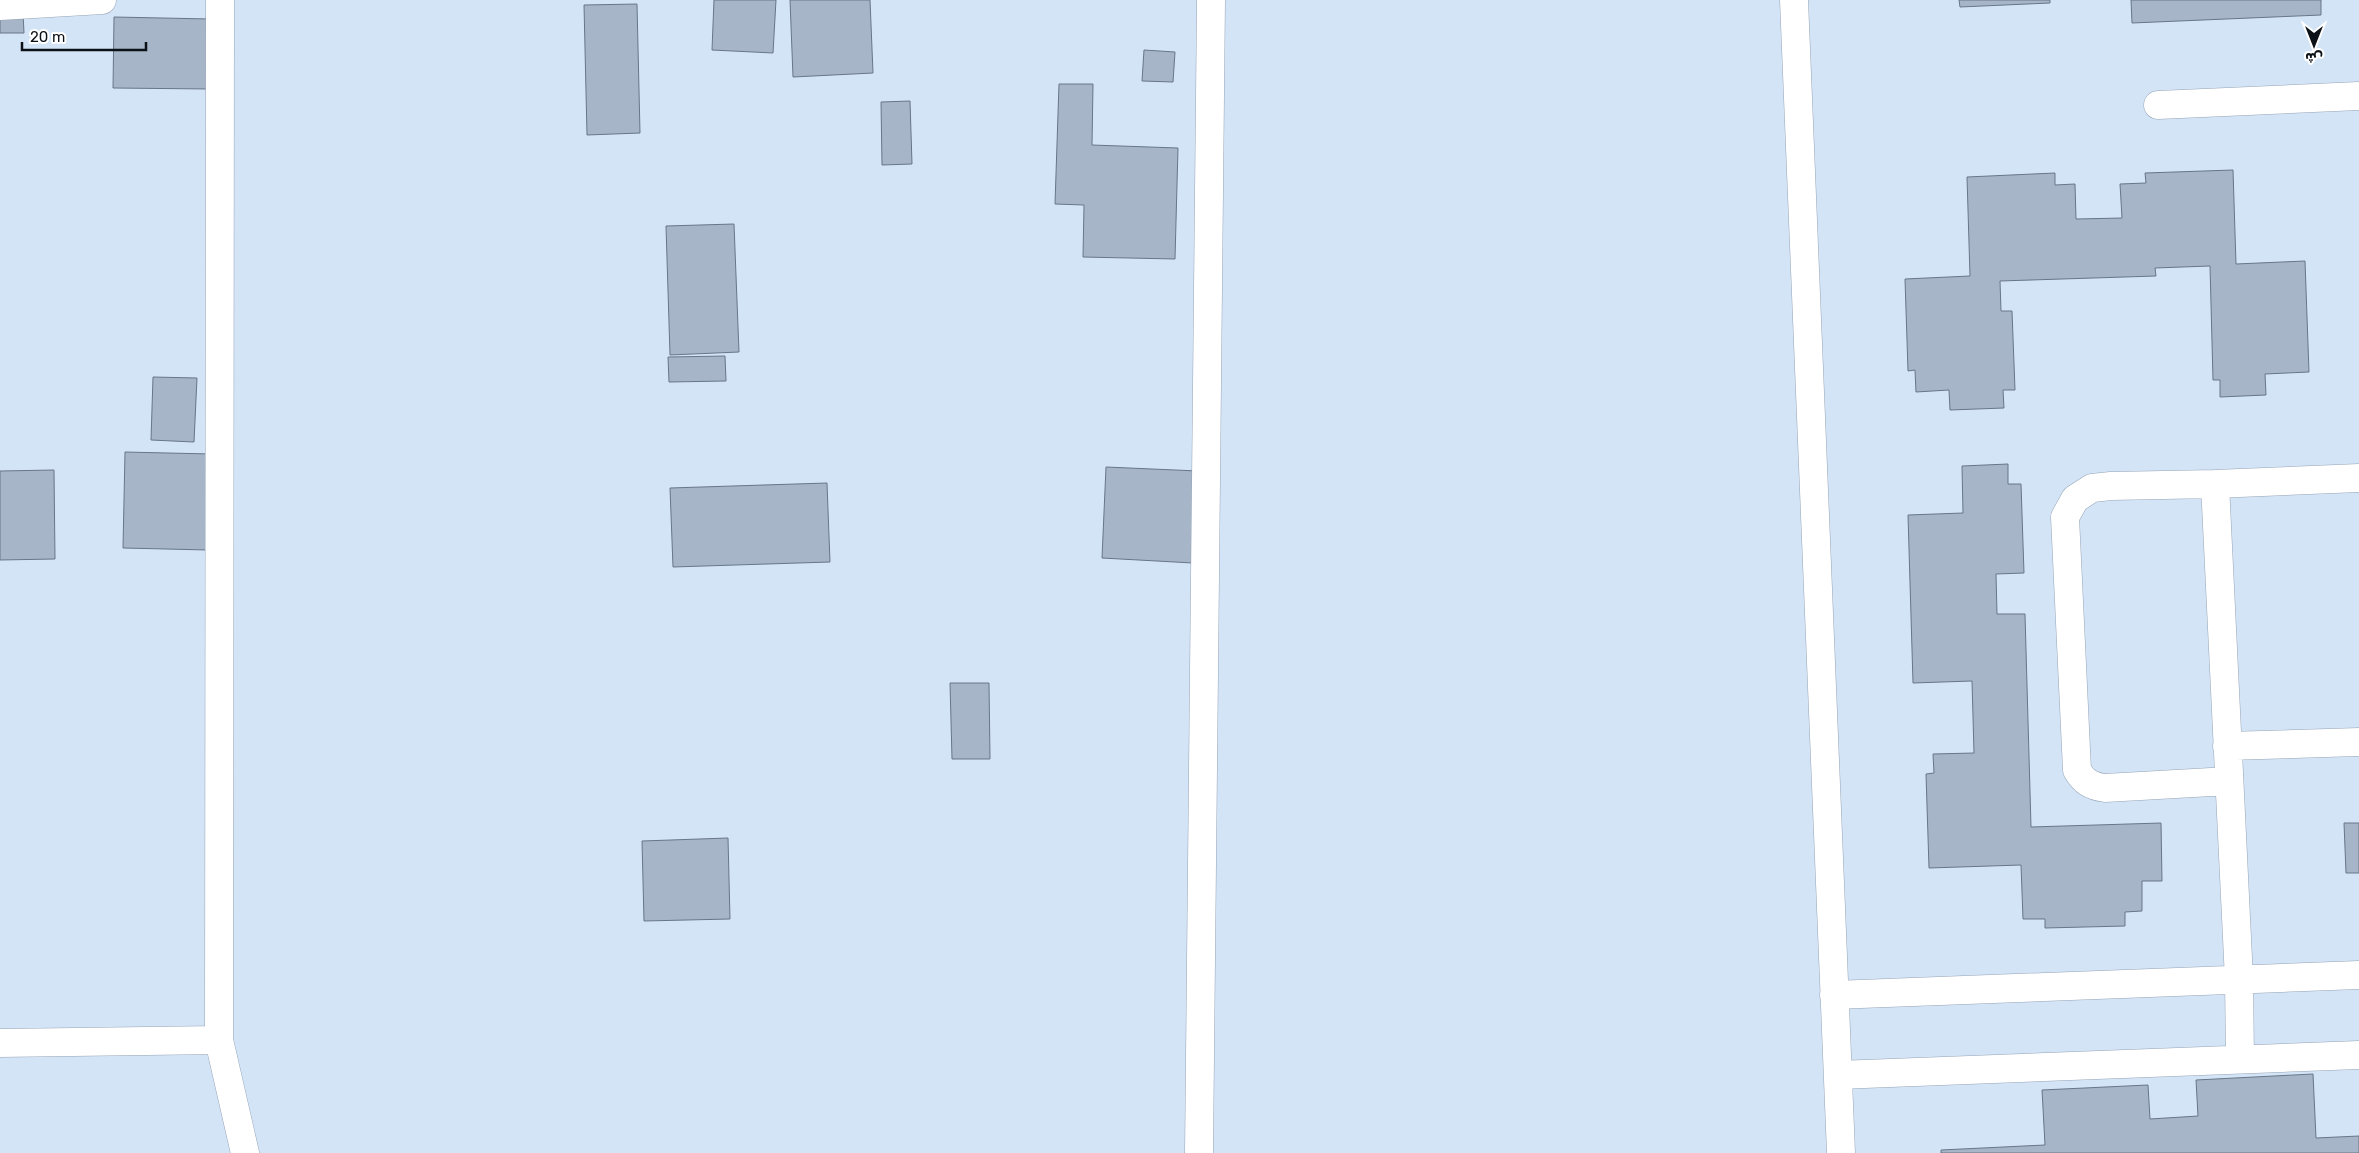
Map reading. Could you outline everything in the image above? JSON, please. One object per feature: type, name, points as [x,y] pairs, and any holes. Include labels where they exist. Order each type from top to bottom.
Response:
[{"type":"street","points":[[0,6],[102,0]]},
{"type":"street","points":[[220,0],[219,1040],[245,1153]]},
{"type":"street","points":[[1199,1153],[1210,0]]},
{"type":"street","points":[[1794,0],[1841,1153]]},
{"type":"street","points":[[2158,105],[2359,96]]},
{"type":"street","points":[[2229,781],[2105,788],[2093,786],[2083,779],[2076,770],[2065,517],[2075,499],[2092,488],[2359,478]]},
{"type":"street","points":[[2214,484],[2239,979],[2240,1059]]},
{"type":"street","points":[[2227,746],[2359,742]]},
{"type":"street","points":[[1834,995],[2359,975]]},
{"type":"street","points":[[0,1043],[219,1040]]},
{"type":"street","points":[[1838,1075],[2359,1055]]},
{"type":"building","points":[[714,0],[776,0],[773,53],[712,50]]},
{"type":"building","points":[[790,0],[870,0],[873,73],[793,77]]},
{"type":"building","points":[[1959,0],[2050,0],[2050,3],[1960,7]]},
{"type":"building","points":[[2131,0],[2321,0],[2321,15],[2132,23]]},
{"type":"building","points":[[637,4],[640,133],[587,135],[584,5]]},
{"type":"building","points":[[23,13],[24,33],[0,33],[0,14]]},
{"type":"building","points":[[114,17],[210,19],[209,89],[113,88]]},
{"type":"building","points":[[1144,50],[1175,52],[1173,82],[1142,81]]},
{"type":"building","points":[[1059,84],[1093,84],[1092,145],[1178,148],[1175,259],[1083,257],[1084,205],[1055,204]]},
{"type":"building","points":[[910,101],[912,164],[882,165],[881,102]]},
{"type":"building","points":[[2233,170],[2236,264],[2305,261],[2309,372],[2265,374],[2266,395],[2220,397],[2220,380],[2213,380],[2210,266],[2155,268],[2156,276],[2000,281],[2001,311],[2012,311],[2015,390],[2003,390],[2004,408],[1950,410],[1949,390],[1916,392],[1915,370],[1908,371],[1905,279],[1970,276],[1967,177],[2055,173],[2055,185],[2075,184],[2076,219],[2122,218],[2120,184],[2146,183],[2145,173]]},
{"type":"building","points":[[734,224],[739,352],[670,355],[666,226]]},
{"type":"building","points":[[725,356],[726,381],[669,382],[668,357]]},
{"type":"building","points":[[153,377],[197,378],[194,442],[151,440]]},
{"type":"building","points":[[125,452],[211,454],[208,550],[123,548]]},
{"type":"building","points":[[2008,464],[2008,484],[2021,484],[2024,573],[1996,574],[1997,614],[2025,614],[2031,827],[2161,823],[2162,881],[2142,881],[2142,911],[2125,912],[2125,926],[2045,928],[2045,919],[2023,919],[2021,865],[1929,868],[1926,774],[1934,773],[1933,754],[1974,753],[1972,681],[1913,683],[1908,515],[1963,513],[1962,466]]},
{"type":"building","points":[[1106,467],[1198,471],[1193,563],[1102,558]]},
{"type":"building","points":[[54,470],[55,559],[0,560],[0,471]]},
{"type":"building","points":[[827,483],[830,562],[673,567],[670,488]]},
{"type":"building","points":[[950,683],[989,683],[990,759],[952,759]]},
{"type":"building","points":[[2344,823],[2359,823],[2359,873],[2346,873]]},
{"type":"building","points":[[728,838],[730,919],[644,921],[642,841]]},
{"type":"building","points":[[2313,1074],[2316,1138],[2359,1136],[2359,1153],[1941,1153],[1941,1150],[2045,1145],[2042,1090],[2148,1085],[2150,1119],[2198,1116],[2196,1080]]}]
